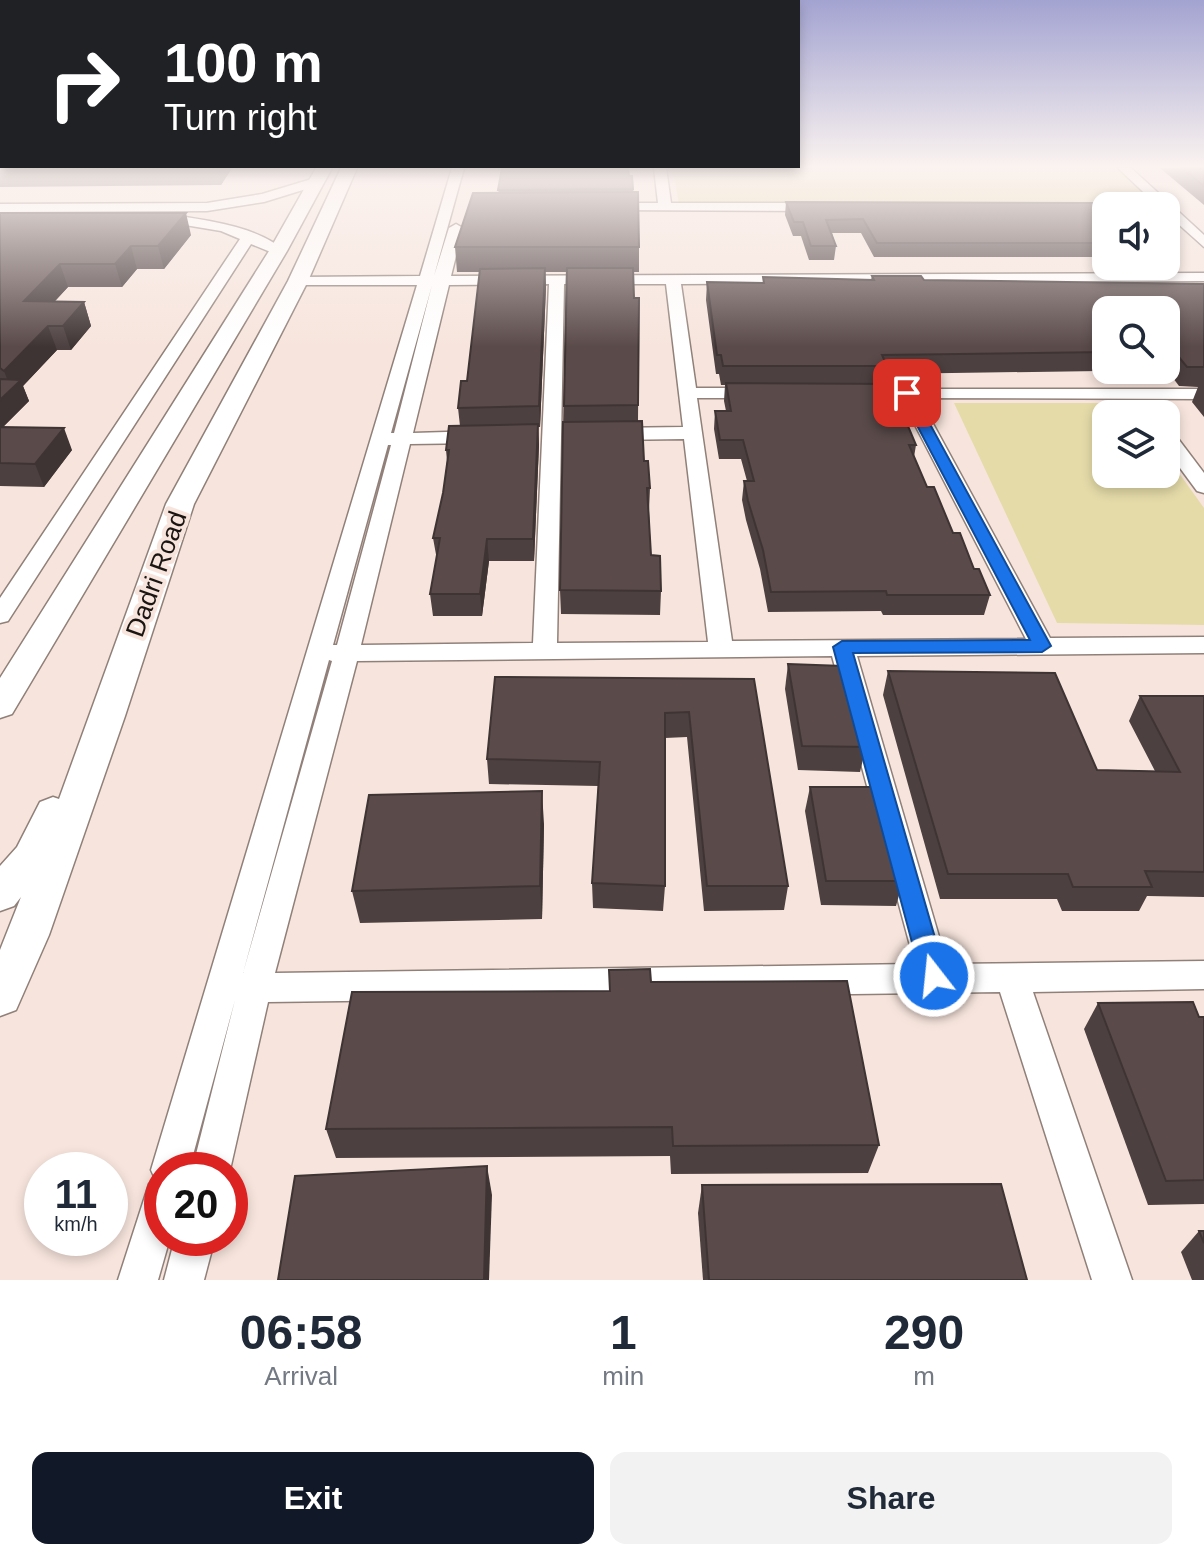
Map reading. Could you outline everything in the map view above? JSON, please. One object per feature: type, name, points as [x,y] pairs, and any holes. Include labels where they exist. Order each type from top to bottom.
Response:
[{"type":"main road","name":"Dadri Road","points":[[0,706],[291,228]]},
{"type":"main road","name":"Dadri Road","points":[[0,996],[28,935],[108,716],[180,504],[298,281],[322,228]]},
{"type":"main road","points":[[0,721],[33,656]]},
{"type":"main road","points":[[0,894],[32,857],[74,766],[108,716]]},
{"type":"street","points":[[216,228],[249,236],[278,251]]},
{"type":"street","points":[[175,1152],[321,653],[390,439],[448,228]]},
{"type":"street","points":[[1188,228],[1204,243]]},
{"type":"street","points":[[0,616],[249,236]]},
{"type":"street","points":[[298,281],[1204,277]]},
{"type":"street","points":[[545,649],[557,279]]},
{"type":"street","points":[[673,279],[721,648]]},
{"type":"street","points":[[688,393],[782,393]]},
{"type":"street","points":[[844,393],[1204,394]]},
{"type":"street","points":[[907,393],[1042,646]]},
{"type":"street","points":[[1135,394],[1139,400]]},
{"type":"street","points":[[600,434],[693,433]]},
{"type":"street","points":[[390,439],[492,436]]},
{"type":"street","points":[[215,1152],[255,988],[347,652],[390,439]]},
{"type":"street","points":[[1180,455],[1204,487]]},
{"type":"street","points":[[321,653],[1204,645]]},
{"type":"street","points":[[842,647],[934,976]]},
{"type":"street","points":[[222,989],[934,976],[1204,975]]},
{"type":"street","points":[[1011,976],[1112,1280]]},
{"type":"street","points":[[138,1280],[145,1256]]},
{"type":"street","points":[[184,1280],[190,1256]]},
{"type":"shaded area","points":[[954,403],[1092,403],[1092,488],[1180,488],[1180,475],[1204,508],[1204,625],[1057,623]]},
{"type":"building","points":[[0,228],[173,228],[158,246],[131,246],[115,264],[60,264],[24,301],[84,302],[63,326],[48,326],[4,371],[0,368]]},
{"type":"building","points":[[461,228],[639,228],[639,247],[455,247]]},
{"type":"building","points":[[805,228],[829,228],[836,246],[811,246]]},
{"type":"building","points":[[868,228],[1092,228],[1092,243],[877,243]]},
{"type":"building","points":[[545,268],[539,406],[458,408],[461,381],[467,381],[480,269]]},
{"type":"building","points":[[567,268],[633,268],[634,298],[639,298],[638,405],[564,406]]},
{"type":"building","points":[[872,276],[921,276],[924,280],[1204,284],[1204,367],[1187,367],[1180,358],[1180,296],[1092,296],[1092,352],[882,355],[887,366],[723,366],[721,355],[717,355],[707,282],[764,283],[763,277],[874,280]]},
{"type":"building","points":[[0,379],[21,380],[0,400]]},
{"type":"building","points":[[726,383],[896,384],[904,400],[897,400],[916,445],[909,445],[927,487],[934,487],[953,533],[960,533],[974,569],[979,569],[990,595],[887,595],[886,591],[771,592],[744,481],[754,481],[743,440],[720,440],[715,411],[731,411]]},
{"type":"building","points":[[642,421],[644,461],[648,461],[650,488],[647,488],[651,555],[660,556],[661,591],[560,590],[563,422]]},
{"type":"building","points":[[538,424],[533,539],[487,539],[480,594],[430,594],[440,538],[433,538],[443,493],[449,426]]},
{"type":"building","points":[[0,427],[64,428],[35,464],[0,463]]},
{"type":"building","points":[[788,664],[843,666],[866,747],[802,746]]},
{"type":"building","points":[[888,671],[1055,673],[1097,770],[1180,772],[1140,696],[1204,696],[1204,872],[1145,871],[1152,887],[1073,887],[1068,874],[948,874]]},
{"type":"building","points":[[495,677],[754,679],[788,886],[707,886],[689,712],[665,713],[665,886],[592,883],[600,762],[487,759]]},
{"type":"building","points":[[810,787],[877,787],[903,881],[826,881]]},
{"type":"building","points":[[542,791],[540,886],[352,891],[369,795]]},
{"type":"building","points":[[650,969],[651,982],[847,981],[879,1145],[673,1146],[672,1127],[326,1129],[352,992],[610,991],[609,970]]},
{"type":"building","points":[[1193,1002],[1199,1017],[1204,1017],[1204,1180],[1166,1181],[1098,1003]]},
{"type":"building","points":[[487,1166],[484,1280],[278,1280],[295,1176]]},
{"type":"building","points":[[1001,1184],[1027,1280],[709,1280],[702,1185]]},
{"type":"route","points":[[907,393],[1042,646],[842,647],[934,976]]}]
